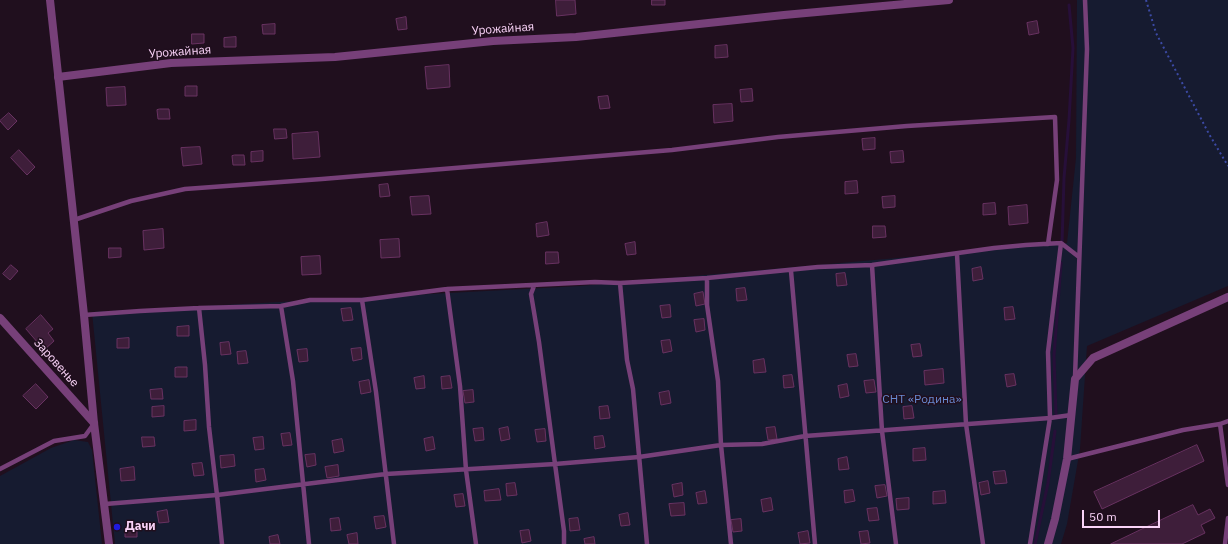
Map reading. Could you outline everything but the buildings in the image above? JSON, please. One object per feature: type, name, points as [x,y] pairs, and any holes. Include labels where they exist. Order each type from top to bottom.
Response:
[{"type":"street","points":[[50,0],[84,315],[94,423],[109,544]]},
{"type":"street","name":"Урожайная","points":[[58,76],[170,63],[335,57],[493,42],[576,37],[784,15],[949,0]]},
{"type":"street","points":[[1048,544],[1055,519],[1067,459],[1075,379],[1093,358],[1228,297]]},
{"type":"street","name":"Заровенье","points":[[0,318],[94,423]]},
{"type":"lane","points":[[1075,379],[1087,49],[1085,0]]},
{"type":"lane","points":[[74,220],[131,201],[185,189],[672,150],[778,137],[1055,117],[1057,180],[1048,244]]},
{"type":"lane","points":[[84,315],[199,308],[281,306],[310,300],[362,300],[447,288],[521,285],[534,286],[595,282],[620,283],[707,278],[791,271],[818,267],[872,265],[1026,245],[1061,243],[1079,257]]},
{"type":"lane","points":[[1030,544],[1050,418],[1048,352],[1061,243]]},
{"type":"lane","points":[[957,254],[966,424],[983,544]]},
{"type":"lane","points":[[872,265],[882,431],[896,544]]},
{"type":"lane","points":[[791,271],[815,544]]},
{"type":"lane","points":[[707,278],[707,305],[718,381],[720,445],[731,544]]},
{"type":"lane","points":[[620,283],[627,360],[633,389],[647,544]]},
{"type":"lane","points":[[534,286],[531,294],[539,342],[564,531],[564,544]]},
{"type":"lane","points":[[447,288],[460,386],[466,470],[476,544]]},
{"type":"lane","points":[[362,300],[376,392],[394,544]]},
{"type":"lane","points":[[281,306],[293,381],[309,544]]},
{"type":"lane","points":[[199,308],[205,365],[209,427],[222,544]]},
{"type":"lane","points":[[105,504],[217,495],[386,474],[466,470],[639,457],[720,445],[762,444],[805,436],[1050,418],[1071,415]]},
{"type":"lane","points":[[1067,459],[1183,430],[1220,424],[1228,420]]},
{"type":"lane","points":[[0,469],[54,441],[84,436],[94,423]]},
{"type":"lane","points":[[1220,424],[1228,485]]},
{"type":"lane","points":[[1225,544],[1228,518]]},
{"type":"path","points":[[1146,0],[1156,33],[1209,134],[1228,166]]},
{"type":"green space","name":"СНТ «Родина»","points":[[1077,0],[1228,0],[1228,286],[1087,346],[1080,449],[1067,524],[1061,544],[115,544],[92,312],[580,286],[1067,243],[1076,158]]},
{"type":"green space","points":[[74,440],[88,442],[92,450],[102,544],[0,544],[0,476],[51,448]]},
{"type":"waterway","points":[[1062,244],[1064,178],[1073,48],[1069,5]]},
{"type":"waterway","points":[[1056,414],[1054,356],[1061,263]]},
{"type":"waterway","points":[[1035,544],[1048,483],[1055,431]]},
{"type":"place","name":"Дачи","points":[[117,527]]}]
